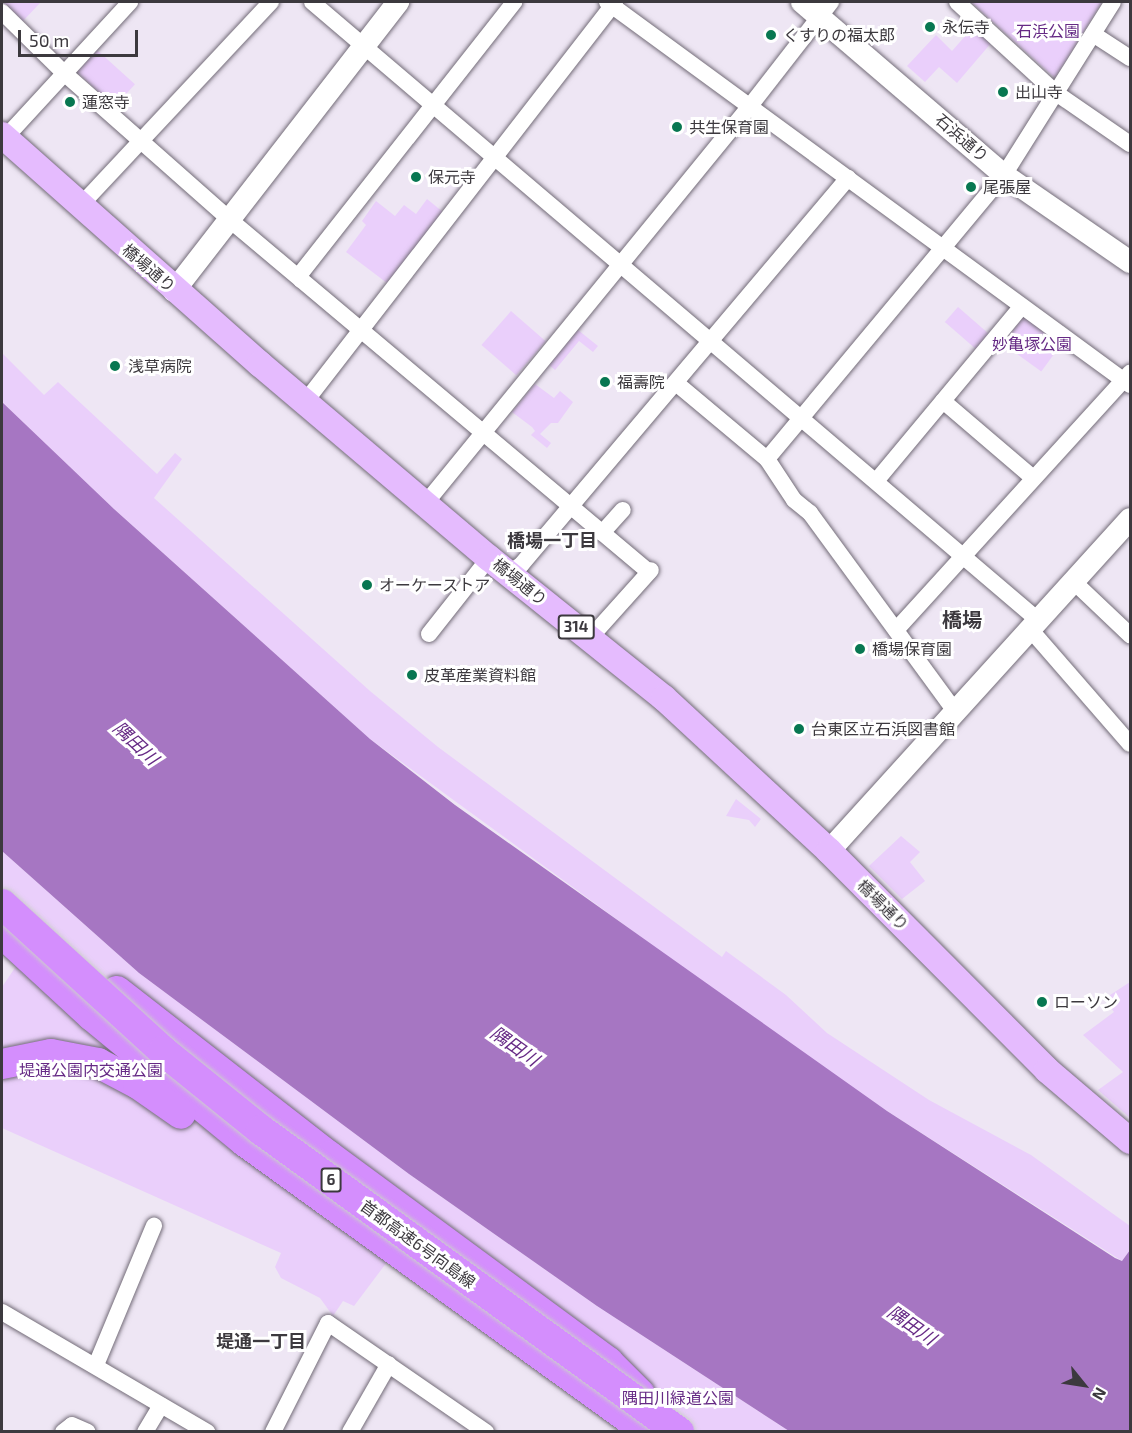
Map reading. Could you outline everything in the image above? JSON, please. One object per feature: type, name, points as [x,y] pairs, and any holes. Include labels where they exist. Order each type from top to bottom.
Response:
[{"type":"highway","points":[[2,891],[201,1059],[608,1362],[639,1392],[662,1431]]},
{"type":"highway","name":"首都高速6号向島線","points":[[2,904],[163,1051],[261,1130],[679,1431]]},
{"type":"highway","name":"首都高速6号向島線","points":[[2,933],[161,1074],[244,1141],[647,1431]]},
{"type":"highway","points":[[2,1064],[51,1054],[75,1057],[119,1072],[255,1164],[374,1235]]},
{"type":"main road","name":"橋場通り","points":[[3,137],[78,207],[174,291],[495,563],[664,698],[829,851],[1032,1055],[1131,1141]]},
{"type":"street","points":[[3,137],[130,2]]},
{"type":"street","points":[[78,207],[271,2]]},
{"type":"street","points":[[312,2],[620,266],[878,480],[963,554],[1034,625],[1131,744]]},
{"type":"street","points":[[174,291],[398,2]]},
{"type":"street","points":[[301,280],[301,273],[514,2]]},
{"type":"street","name":"石浜通り","points":[[802,2],[826,8],[1004,175],[1131,262]]},
{"type":"street","points":[[957,2],[1056,93],[1131,144]]},
{"type":"street","points":[[767,459],[1004,175],[1113,2]]},
{"type":"street","points":[[305,402],[495,158],[611,3],[1022,306],[1128,379],[1033,478],[896,630]]},
{"type":"street","points":[[425,504],[750,106],[826,8]]},
{"type":"street","points":[[2,12],[64,73],[230,220],[650,572],[590,638]]},
{"type":"street","points":[[1093,34],[1131,58]]},
{"type":"street","points":[[429,634],[495,563],[512,571],[521,566],[848,178]]},
{"type":"street","points":[[878,480],[1022,306]]},
{"type":"street","points":[[676,383],[767,459],[794,500],[810,513],[955,711]]},
{"type":"street","points":[[943,401],[1033,478]]},
{"type":"street","points":[[603,533],[623,510]]},
{"type":"street","points":[[829,851],[1131,519]]},
{"type":"street","points":[[1074,581],[1131,635]]},
{"type":"street","points":[[96,1365],[154,1227]]},
{"type":"street","points":[[2,1312],[207,1431]]},
{"type":"street","points":[[273,1431],[328,1323],[486,1431]]},
{"type":"street","points":[[350,1431],[389,1364]]},
{"type":"street","points":[[145,1431],[161,1405]]},
{"type":"street","points":[[63,1431],[72,1425],[88,1431]]},
{"type":"green space","points":[[2,2],[41,2],[22,22]]},
{"type":"green space","name":"石浜公園","points":[[971,2],[1102,2],[1055,78]]},
{"type":"green space","points":[[974,26],[992,42],[957,83],[939,67],[925,82],[907,66],[936,35],[952,51]]},
{"type":"green space","points":[[97,50],[135,84],[115,106],[77,72]]},
{"type":"green space","points":[[427,199],[443,212],[387,283],[346,252],[366,225],[362,221],[376,201],[395,216],[404,205],[416,214]]},
{"type":"green space","name":"妙亀塚公園","points":[[958,307],[990,335],[977,350],[945,322]]},
{"type":"green space","points":[[511,311],[546,341],[516,375],[481,345]]},
{"type":"green space","name":"妙亀塚公園","points":[[1025,314],[1063,342],[1041,372],[1003,344]]},
{"type":"green space","points":[[578,330],[598,346],[593,352],[579,341],[555,370],[549,365]]},
{"type":"green space","points":[[2,353],[44,395],[58,382],[157,474],[175,453],[182,459],[154,498],[370,691],[438,747],[722,957],[726,951],[786,995],[827,1033],[929,1100],[1031,1155],[1130,1226],[1130,1250],[1122,1261],[887,1111],[764,1027],[370,739],[114,509],[2,402]]},
{"type":"green space","points":[[535,384],[554,398],[560,391],[573,402],[558,423],[551,423],[540,434],[551,443],[547,448],[531,435],[535,431],[532,427],[512,412]]},
{"type":"green space","points":[[736,799],[761,819],[755,827],[749,820],[726,816]]},
{"type":"green space","points":[[901,836],[920,852],[910,862],[925,881],[902,899],[869,866]]},
{"type":"green space","name":"堤通公園内交通公園","points":[[2,851],[139,973],[409,1174],[597,1306],[789,1431],[668,1431],[343,1177],[317,1214],[390,1258],[354,1306],[343,1301],[333,1316],[320,1298],[281,1278],[275,1267],[281,1253],[2,1128],[2,987],[31,944],[2,916]]},
{"type":"green space","points":[[1130,982],[1130,1118],[1098,1090],[1123,1072],[1083,1035],[1114,1012],[1104,999]]},
{"type":"water","name":"隅田川","points":[[2,402],[114,509],[370,739],[455,805],[887,1111],[1115,1258],[1122,1261],[1130,1250],[1130,1431],[789,1431],[597,1306],[409,1174],[139,973],[2,851]]},
{"type":"place","name":"永伝寺","points":[[930,27]]},
{"type":"place","name":"くすりの福太郎","points":[[771,35]]},
{"type":"place","name":"出山寺","points":[[1003,92]]},
{"type":"place","name":"蓮窓寺","points":[[70,102]]},
{"type":"place","name":"共生保育園","points":[[677,127]]},
{"type":"place","name":"保元寺","points":[[416,177]]},
{"type":"place","name":"尾張屋","points":[[971,187]]},
{"type":"place","name":"浅草病院","points":[[115,366]]},
{"type":"place","name":"福壽院","points":[[605,382]]},
{"type":"place","name":"オーケーストア","points":[[367,585]]},
{"type":"place","name":"橋場保育園","points":[[860,649]]},
{"type":"place","name":"皮革産業資料館","points":[[412,675]]},
{"type":"place","name":"台東区立石浜図書館","points":[[799,729]]},
{"type":"place","name":"ローソン","points":[[1042,1002]]},
{"type":"district","name":"橋場一丁目","points":[[552,540]]},
{"type":"district","name":"橋場","points":[[962,619]]},
{"type":"district","name":"堤通一丁目","points":[[261,1341]]},
{"type":"park label","name":"隅田川緑道公園","points":[[678,1398]]}]
